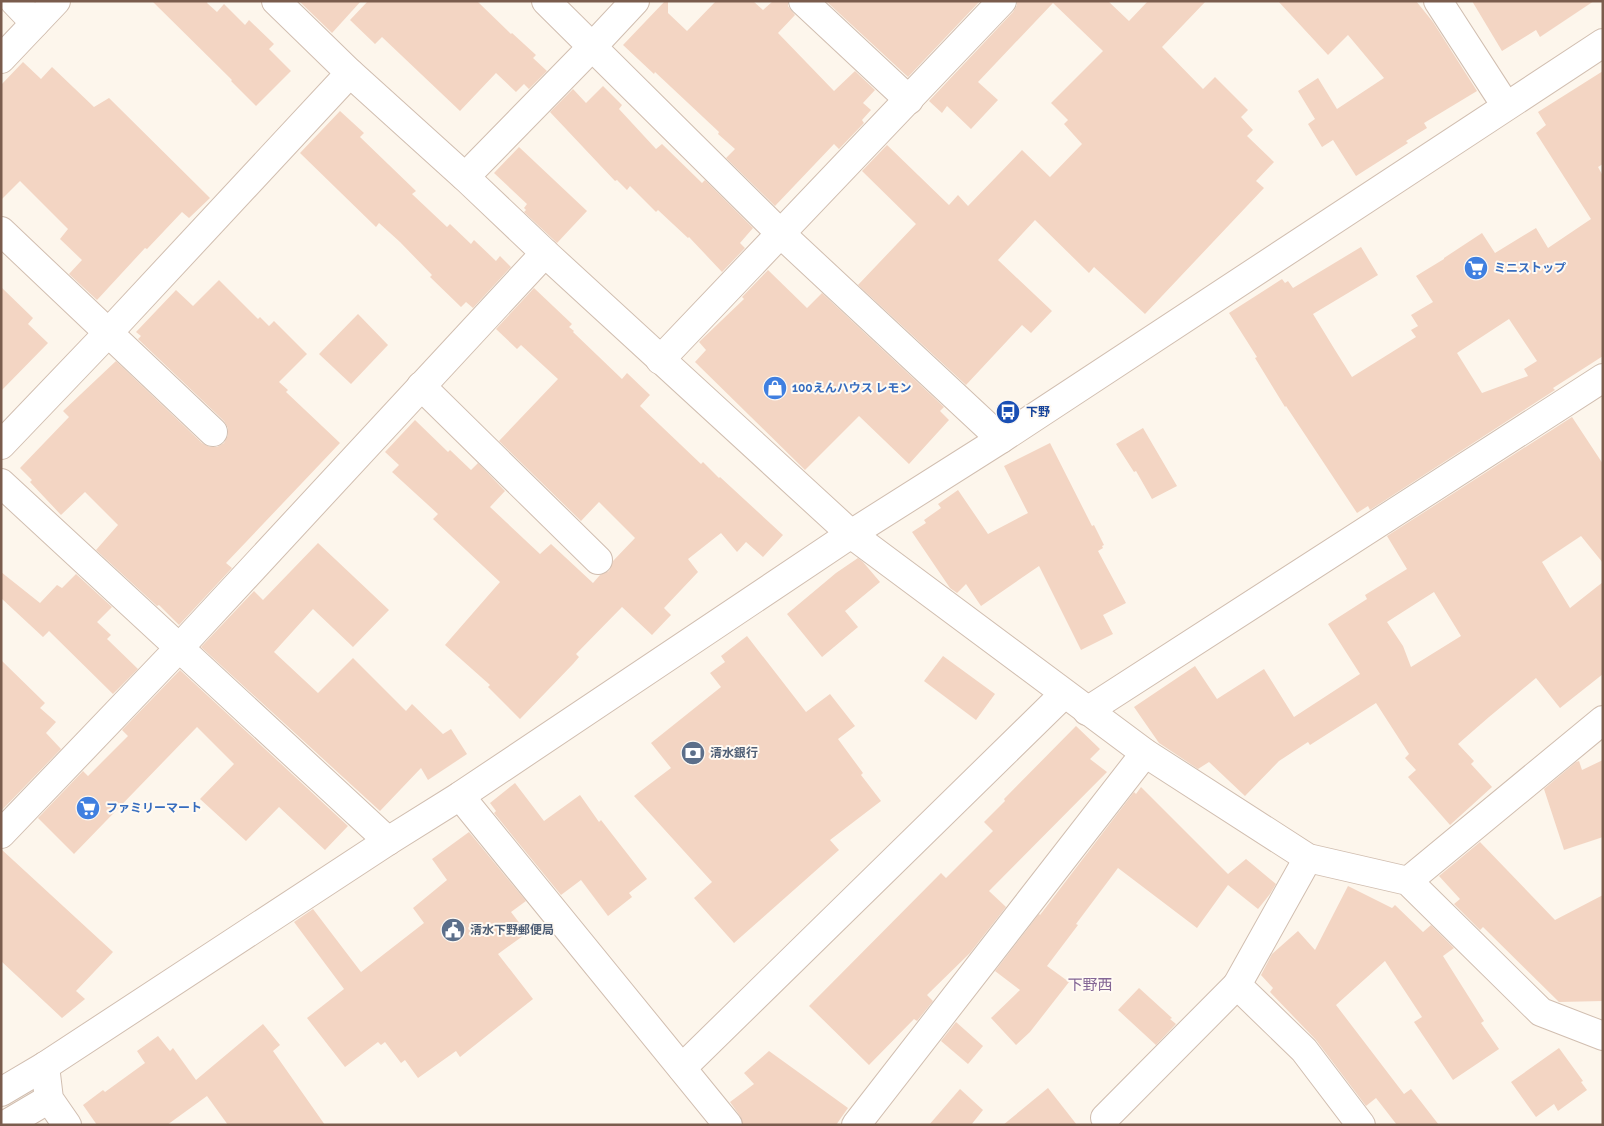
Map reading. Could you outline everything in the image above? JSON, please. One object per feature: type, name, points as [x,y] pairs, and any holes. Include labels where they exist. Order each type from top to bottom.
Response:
[{"type":"street","points":[[14,1],[36,23]]},
{"type":"street","points":[[1,59],[56,1]]},
{"type":"street","points":[[276,1],[350,73],[851,534],[1145,753],[1308,858],[1408,881],[1541,1012],[1603,1036]]},
{"type":"street","points":[[546,1],[780,232],[1001,439]]},
{"type":"street","points":[[465,177],[635,1]]},
{"type":"street","points":[[803,1],[909,100]]},
{"type":"street","points":[[660,360],[1002,1]]},
{"type":"street","points":[[1438,1],[1506,106]]},
{"type":"street","points":[[5,1086],[45,1066],[388,841],[460,796],[851,534],[1001,439],[1603,43]]},
{"type":"street","points":[[1,445],[350,73]]},
{"type":"street","points":[[1,232],[213,432]]},
{"type":"street","points":[[1,834],[180,647],[545,253]]},
{"type":"street","points":[[1088,711],[1603,378]]},
{"type":"street","points":[[421,386],[598,560]]},
{"type":"street","points":[[1,483],[388,841]]},
{"type":"street","points":[[682,1068],[1064,694]]},
{"type":"street","points":[[1408,881],[1603,720]]},
{"type":"street","points":[[856,1125],[1145,753]]},
{"type":"street","points":[[460,796],[728,1125]]},
{"type":"street","points":[[1106,1118],[1237,985],[1308,858]]},
{"type":"street","points":[[1237,985],[1304,1050],[1361,1125]]},
{"type":"street","points":[[45,1066],[49,1099],[67,1125]]},
{"type":"street","points":[[5,1125],[49,1099]]},
{"type":"building","points":[[152,1],[208,1],[207,3],[217,12],[224,4],[245,25],[249,20],[274,44],[269,49],[291,71],[256,106]]},
{"type":"building","points":[[299,1],[361,1],[332,33]]},
{"type":"building","points":[[368,1],[477,1],[536,55],[533,58],[547,71],[529,89],[524,84],[516,92],[496,73],[460,111],[382,37],[375,44],[350,20]]},
{"type":"building","points":[[665,1],[668,1],[668,13],[687,31],[716,1],[753,1],[763,10],[773,1],[788,1],[788,6],[795,15],[778,33],[834,91],[855,71],[875,90],[863,103],[871,110],[862,120],[864,123],[839,149],[834,144],[775,206],[726,158],[735,149],[718,134],[719,132],[623,45]]},
{"type":"building","points":[[826,1],[980,1],[908,77]]},
{"type":"building","points":[[1017,1],[1108,1],[1129,21],[1148,1],[1206,1],[1162,47],[1203,89],[1215,77],[1248,110],[1241,117],[1253,130],[1247,136],[1274,162],[1256,181],[1264,188],[1145,314],[1094,267],[1089,273],[1035,220],[998,260],[1052,311],[1031,333],[1022,325],[966,385],[858,285],[916,224],[862,171],[887,145],[949,205],[958,195],[968,206],[1022,150],[1050,177],[1082,144],[1064,124],[1068,120],[1051,103],[1103,51],[1053,3],[978,82],[998,100],[971,129],[947,106],[942,113],[929,101],[1013,12]]},
{"type":"building","points":[[1278,1],[1416,1],[1433,22],[1477,91],[1424,123],[1427,128],[1406,141],[1408,143],[1356,176],[1333,140],[1322,147],[1308,124],[1315,119],[1298,91],[1318,78],[1337,109],[1384,78],[1348,35],[1328,55]]},
{"type":"building","points":[[1472,1],[1594,1],[1540,37],[1536,30],[1502,51]]},
{"type":"building","points":[[23,62],[41,79],[52,67],[94,107],[109,98],[210,198],[189,218],[182,212],[147,249],[145,248],[97,300],[69,274],[82,260],[60,239],[68,229],[20,181],[1,200],[1,85]]},
{"type":"building","points":[[1603,71],[1603,164],[1598,167],[1603,176],[1603,356],[1553,388],[1555,390],[1370,510],[1368,506],[1357,513],[1285,407],[1255,358],[1257,357],[1229,313],[1282,279],[1285,283],[1288,281],[1293,288],[1361,247],[1378,275],[1313,314],[1335,350],[1352,377],[1416,337],[1411,330],[1418,326],[1411,315],[1433,302],[1416,276],[1482,233],[1495,253],[1536,228],[1548,248],[1591,219],[1536,133],[1546,125],[1538,112]],"holes":[[[1509,319],[1537,361],[1524,369],[1528,376],[1482,393],[1457,353]]]},
{"type":"building","points":[[603,86],[622,105],[619,109],[656,149],[662,144],[702,183],[705,180],[753,228],[740,243],[745,248],[722,272],[689,237],[658,210],[656,212],[630,186],[627,190],[617,180],[615,181],[550,112],[573,89],[586,103]]},
{"type":"building","points":[[340,111],[364,133],[360,137],[416,191],[412,194],[447,227],[450,224],[471,244],[474,240],[496,261],[500,256],[511,267],[473,308],[466,302],[461,307],[430,277],[432,275],[400,242],[379,223],[376,227],[300,153]]},
{"type":"building","points":[[519,147],[587,211],[557,243],[524,212],[527,204],[494,173]]},
{"type":"building","points":[[768,270],[807,308],[822,293],[944,407],[940,411],[949,420],[909,464],[859,416],[805,470],[695,362],[706,350],[699,342],[744,299],[742,297]]},
{"type":"building","points":[[219,280],[258,319],[260,317],[269,326],[274,321],[307,354],[279,382],[288,390],[286,392],[340,443],[226,563],[232,568],[179,625],[96,550],[118,525],[85,492],[61,515],[30,482],[32,480],[20,468],[69,417],[63,411],[116,361],[202,443],[210,447],[217,447],[224,443],[228,435],[228,428],[224,421],[138,339],[141,336],[136,332],[176,290],[193,306]]},
{"type":"building","points":[[1,287],[33,318],[28,324],[48,343],[1,391]]},
{"type":"building","points":[[534,288],[572,324],[569,327],[573,332],[622,379],[627,373],[650,395],[640,406],[701,464],[703,462],[783,535],[763,557],[746,542],[737,552],[721,533],[688,559],[698,572],[664,608],[671,615],[652,635],[622,607],[576,654],[579,657],[573,664],[520,719],[488,687],[490,685],[445,645],[500,582],[433,519],[438,514],[392,472],[399,465],[385,452],[415,420],[448,452],[450,450],[471,470],[478,463],[505,491],[490,507],[540,554],[551,544],[593,583],[600,575],[609,571],[613,561],[635,538],[599,502],[581,521],[499,441],[558,379],[521,345],[517,349],[496,329]]},
{"type":"building","points":[[358,314],[388,345],[351,384],[319,354]]},
{"type":"building","points":[[1572,417],[1603,464],[1603,563],[1581,536],[1542,562],[1570,608],[1603,582],[1603,674],[1560,708],[1536,678],[1458,744],[1474,761],[1471,764],[1492,787],[1450,825],[1408,777],[1416,770],[1405,758],[1409,754],[1376,703],[1310,745],[1308,742],[1279,761],[1245,796],[1209,762],[1198,769],[1159,743],[1134,707],[1195,666],[1217,699],[1264,669],[1294,717],[1360,674],[1328,624],[1367,599],[1365,595],[1407,569],[1387,536]],"holes":[[[1434,592],[1461,636],[1411,667],[1403,646],[1387,622]]]},
{"type":"building","points":[[1143,428],[1177,486],[1152,499],[1136,471],[1134,472],[1116,444]]},
{"type":"building","points":[[1050,443],[1092,526],[1094,525],[1104,545],[1098,551],[1126,603],[1103,615],[1113,634],[1081,650],[1039,566],[981,606],[966,584],[957,593],[950,588],[912,532],[926,523],[924,520],[941,508],[938,504],[958,490],[988,534],[1028,513],[1004,466]]},
{"type":"building","points":[[318,543],[389,610],[353,647],[313,609],[274,652],[318,693],[353,658],[406,711],[412,704],[443,734],[451,729],[467,754],[428,780],[421,768],[380,811],[201,647],[254,591],[263,600]]},
{"type":"building","points":[[858,558],[880,582],[845,611],[858,627],[822,657],[787,614],[836,573]]},
{"type":"building","points":[[1,572],[40,603],[57,585],[62,588],[76,574],[112,607],[97,622],[111,635],[107,639],[138,669],[113,694],[49,631],[43,637],[1,598]]},
{"type":"building","points":[[747,636],[806,712],[830,694],[855,726],[838,739],[863,773],[861,775],[881,801],[830,840],[839,850],[734,943],[694,898],[712,882],[634,796],[671,768],[651,743],[721,687],[710,673],[725,662],[721,656]]},
{"type":"building","points":[[943,656],[995,694],[976,720],[924,681]]},
{"type":"building","points":[[1,660],[45,703],[40,708],[56,722],[46,733],[61,749],[1,811]]},
{"type":"building","points":[[180,670],[348,826],[325,850],[279,807],[246,841],[200,799],[234,764],[197,727],[74,854],[38,818],[83,771],[88,776],[128,736],[122,730]]},
{"type":"building","points":[[1076,726],[1100,749],[1090,759],[1107,772],[989,891],[1006,907],[970,953],[927,995],[933,1001],[917,1021],[914,1019],[869,1065],[809,1006],[941,873],[946,878],[993,831],[984,822]]},
{"type":"building","points":[[1603,760],[1603,837],[1564,850],[1544,789],[1576,762],[1579,761],[1582,770]]},
{"type":"building","points":[[515,783],[544,821],[580,795],[599,822],[601,820],[647,879],[629,893],[632,897],[608,916],[581,880],[561,895],[494,813],[496,811],[490,803]]},
{"type":"building","points":[[1141,787],[1228,874],[1246,859],[1276,884],[1258,909],[1228,885],[1197,928],[1118,868],[1047,966],[1069,982],[1030,1032],[1016,1045],[991,1018],[1020,990],[995,971],[1134,792],[1136,794]]},
{"type":"building","points":[[469,832],[526,901],[511,912],[527,933],[498,954],[533,999],[460,1057],[456,1051],[418,1078],[405,1060],[401,1063],[385,1042],[381,1045],[378,1042],[345,1067],[307,1018],[344,989],[294,922],[313,909],[361,972],[424,923],[413,908],[447,880],[432,859]]},
{"type":"building","points":[[1480,842],[1555,920],[1603,895],[1603,1001],[1559,1002],[1483,927],[1480,930],[1454,904],[1460,899],[1439,876]]},
{"type":"building","points":[[1,849],[113,952],[76,991],[85,999],[62,1018],[1,961]]},
{"type":"building","points":[[1348,886],[1392,908],[1395,905],[1423,932],[1431,925],[1454,948],[1443,956],[1484,1021],[1481,1023],[1499,1049],[1453,1080],[1414,1022],[1422,1017],[1385,961],[1336,1005],[1404,1094],[1411,1089],[1439,1125],[1397,1125],[1376,1098],[1366,1106],[1316,1040],[1270,992],[1273,988],[1261,975],[1272,954],[1298,931],[1315,950]]},
{"type":"building","points":[[1139,988],[1172,1018],[1170,1019],[1176,1024],[1156,1045],[1118,1010]]},
{"type":"building","points":[[956,1022],[983,1046],[968,1064],[941,1041]]},
{"type":"building","points":[[263,1024],[280,1045],[273,1051],[325,1125],[228,1125],[207,1096],[167,1125],[97,1125],[83,1105],[103,1090],[105,1092],[145,1063],[137,1051],[158,1036],[170,1051],[173,1048],[196,1080]]},
{"type":"building","points":[[1559,1048],[1583,1081],[1581,1082],[1587,1090],[1558,1111],[1554,1104],[1536,1117],[1511,1082]]},
{"type":"building","points":[[769,1051],[848,1108],[836,1125],[743,1125],[740,1116],[730,1102],[754,1084],[744,1073]]},
{"type":"building","points":[[1048,1088],[1077,1125],[1003,1125]]},
{"type":"building","points":[[960,1089],[983,1110],[971,1125],[929,1125]]},
{"type":"place","name":"ミニストップ","points":[[1476,268]]},
{"type":"place","name":"100えんハウス レモン","points":[[775,388]]},
{"type":"place","name":"下野","points":[[1008,412]]},
{"type":"place","name":"清水銀行","points":[[693,753]]},
{"type":"place","name":"ファミリーマート","points":[[88,808]]},
{"type":"place","name":"清水下野郵便局","points":[[453,930]]},
{"type":"district","name":"下野西","points":[[1090,985]]}]
